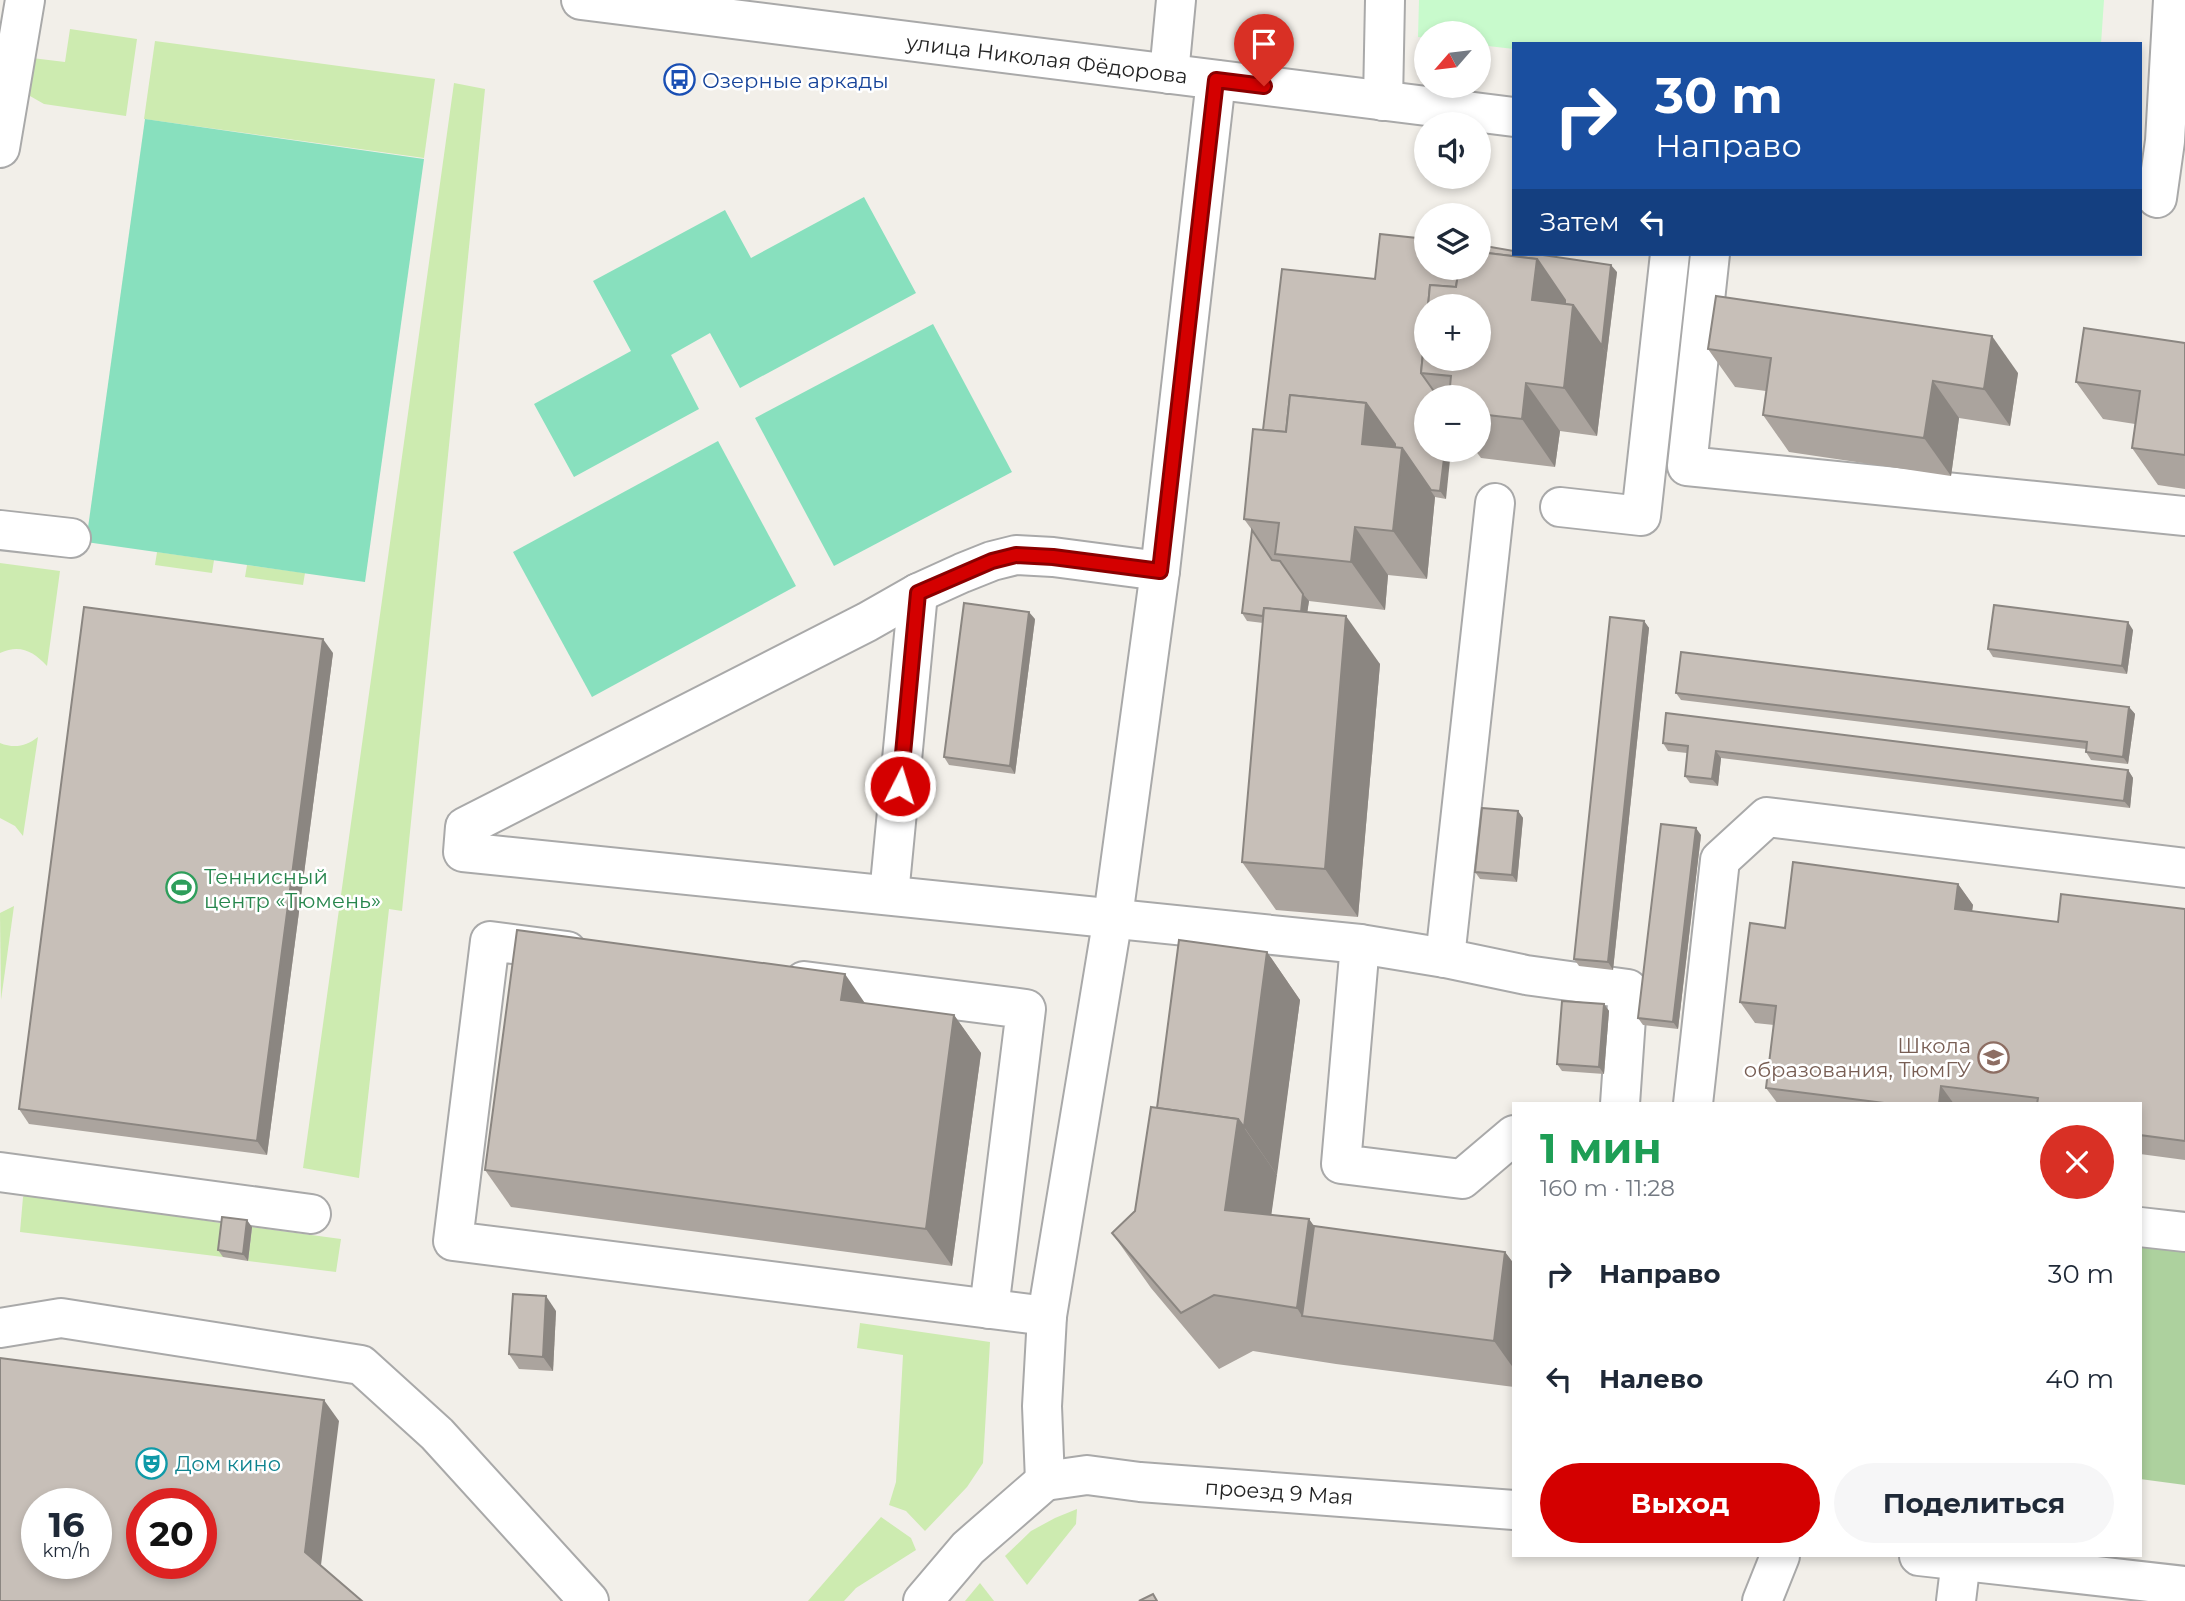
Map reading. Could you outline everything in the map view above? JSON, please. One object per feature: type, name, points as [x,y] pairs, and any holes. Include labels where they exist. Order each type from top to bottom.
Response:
[{"type":"street","points":[[0,148],[25,0]]},
{"type":"street","name":"улица Николая Фёдорова","points":[[581,0],[1512,117]]},
{"type":"street","points":[[1169,74],[1176,0]]},
{"type":"street","points":[[1384,101],[1385,0]]},
{"type":"street","points":[[2161,198],[2173,0]]},
{"type":"street","points":[[923,1601],[968,1548],[1045,1482],[1042,1406],[1047,1316],[1113,917],[1160,571],[1216,80]]},
{"type":"street","points":[[1560,507],[1641,516],[1670,256]]},
{"type":"street","points":[[1710,256],[1687,466],[2185,516]]},
{"type":"street","points":[[1445,958],[1495,503]]},
{"type":"street","points":[[0,530],[71,538]]},
{"type":"street","points":[[1160,571],[1053,557],[1016,555],[992,561],[918,593],[867,622],[465,827],[463,852],[1360,944],[1526,975],[1628,989],[1620,1102]]},
{"type":"street","points":[[889,895],[918,593]]},
{"type":"street","points":[[1693,1102],[1720,860],[1768,817],[2185,867]]},
{"type":"street","points":[[600,955],[490,941],[453,1241],[1047,1316]]},
{"type":"street","points":[[1360,944],[1341,1164],[1462,1179],[1512,1138]]},
{"type":"street","points":[[764,976],[1026,1009],[989,1309]]},
{"type":"street","points":[[0,1172],[311,1214]]},
{"type":"street","points":[[2142,1227],[2185,1232]]},
{"type":"street","points":[[0,1328],[61,1318],[361,1365],[437,1434],[589,1601]]},
{"type":"street","name":"проезд 9 Мая","points":[[1045,1482],[1087,1475],[1140,1482],[1512,1510]]},
{"type":"street","points":[[1762,1601],[1780,1557]]},
{"type":"street","points":[[1936,1557],[2185,1586]]},
{"type":"street","points":[[1936,1557],[1956,1601]]},
{"type":"green space","points":[[1419,0],[2104,0],[2101,42],[1512,42],[1512,49],[1491,46],[1491,21],[1418,21]]},
{"type":"green space","points":[[70,29],[137,39],[126,116],[44,104],[30,96],[24,82],[32,58],[65,62]]},
{"type":"green space","points":[[155,41],[435,79],[424,158],[144,119]]},
{"type":"green space","points":[[454,83],[485,89],[402,911],[389,909],[359,1178],[303,1168]]},
{"type":"green space","points":[[145,119],[424,159],[365,582],[86,542]]},
{"type":"green space","points":[[864,197],[916,293],[740,388],[710,333],[671,355],[699,409],[574,477],[534,404],[631,351],[593,281],[725,210],[751,258]]},
{"type":"green space","points":[[933,324],[1012,472],[834,566],[755,418]]},
{"type":"green space","points":[[718,441],[796,586],[592,697],[513,552]]},
{"type":"green space","points":[[157,552],[214,560],[212,573],[155,565]]},
{"type":"green space","points":[[0,563],[60,571],[47,666],[26,650],[14,649],[0,653]]},
{"type":"green space","points":[[247,565],[305,573],[303,585],[245,577]]},
{"type":"green space","points":[[38,737],[23,836],[15,826],[0,818],[0,743],[20,746]]},
{"type":"green space","points":[[14,906],[1,1000],[0,913]]},
{"type":"green space","points":[[27,1192],[227,1224],[223,1257],[20,1232],[23,1197]]},
{"type":"green space","points":[[252,1227],[341,1239],[336,1272],[248,1261]]},
{"type":"green space","points":[[2142,1244],[2185,1250],[2185,1485],[2142,1479]]},
{"type":"green space","points":[[860,1323],[990,1342],[983,1463],[967,1487],[925,1531],[906,1511],[889,1505],[896,1482],[903,1355],[857,1348]]},
{"type":"green space","points":[[1077,1509],[1076,1524],[1027,1585],[1005,1556],[1031,1531]]},
{"type":"green space","points":[[881,1517],[911,1538],[916,1550],[856,1588],[844,1601],[808,1601]]},
{"type":"green space","points":[[980,1583],[994,1601],[965,1601]]},
{"type":"building","points":[[1380,234],[1414,238],[1414,280],[1457,280],[1456,287],[1430,285],[1429,294],[1414,294],[1414,371],[1421,371],[1430,385],[1414,385],[1414,462],[1444,462],[1440,491],[1431,490],[1402,448],[1395,448],[1395,444],[1366,403],[1290,395],[1286,432],[1263,430],[1282,269],[1375,279]]},
{"type":"building","points":[[1491,247],[1512,251],[1512,256],[1491,253]]},
{"type":"building","points":[[1491,253],[1537,259],[1532,300],[1573,305],[1564,388],[1526,383],[1522,419],[1491,415],[1491,385],[1450,385],[1451,376],[1421,373],[1491,371],[1491,294],[1429,294],[1430,285],[1456,287],[1457,280],[1491,280]]},
{"type":"building","points":[[1512,256],[1550,256],[1611,265],[1602,346],[1573,305],[1565,304],[1565,300],[1537,259]]},
{"type":"building","points":[[1716,296],[1992,336],[1984,389],[1933,381],[1924,438],[1763,415],[1771,358],[1708,349]]},
{"type":"building","points":[[2084,328],[2185,343],[2185,455],[2132,448],[2140,391],[2076,382]]},
{"type":"building","points":[[1290,395],[1366,403],[1362,444],[1402,448],[1393,531],[1355,527],[1351,562],[1275,554],[1279,523],[1244,519],[1253,429],[1286,432]]},
{"type":"building","points":[[1252,530],[1272,560],[1280,561],[1303,594],[1301,612],[1264,608],[1263,616],[1242,613]]},
{"type":"building","points":[[964,603],[1029,612],[1010,766],[944,757]]},
{"type":"building","points":[[1994,605],[2128,622],[2122,666],[1988,649]]},
{"type":"building","name":"Теннисный центр «Тюмень»","points":[[84,607],[323,639],[257,1141],[19,1109]]},
{"type":"building","points":[[1264,608],[1346,616],[1325,869],[1242,862]]},
{"type":"building","points":[[1610,617],[1644,621],[1608,962],[1574,959]]},
{"type":"building","points":[[1681,652],[2129,707],[2123,757],[2086,752],[2087,742],[1676,693]]},
{"type":"building","points":[[1666,713],[2128,770],[2124,801],[1716,751],[1712,779],[1685,776],[1688,746],[1663,743]]},
{"type":"building","points":[[1482,808],[1518,811],[1512,875],[1475,872]]},
{"type":"building","points":[[1661,824],[1696,828],[1673,1022],[1638,1018]]},
{"type":"building","points":[[1793,862],[1958,884],[1955,909],[2058,922],[2061,894],[2185,909],[2185,1141],[2142,1135],[2142,1102],[2037,1102],[2038,1098],[1941,1086],[1939,1102],[1876,1102],[1766,1088],[1776,1006],[1740,1002],[1750,923],[1785,928]]},
{"type":"building","points":[[517,930],[845,974],[841,1000],[954,1015],[926,1229],[485,1170]]},
{"type":"building","points":[[1179,940],[1267,952],[1244,1127],[1238,1119],[1157,1108]]},
{"type":"building","points":[[1562,1001],[1604,1004],[1599,1067],[1557,1064]]},
{"type":"building","points":[[1151,1107],[1238,1119],[1225,1210],[1309,1219],[1297,1308],[1214,1295],[1181,1313],[1112,1233],[1135,1211]]},
{"type":"building","points":[[222,1217],[247,1220],[243,1254],[218,1250]]},
{"type":"building","points":[[1314,1226],[1505,1252],[1494,1341],[1302,1316]]},
{"type":"building","points":[[513,1294],[546,1296],[543,1357],[509,1354]]},
{"type":"building","points":[[0,1358],[324,1400],[305,1552],[362,1601],[0,1601]]},
{"type":"building","points":[[1153,1594],[1157,1601],[1139,1601]]},
{"type":"place","name":"Озерные аркады","points":[[679,80]]},
{"type":"place","name":"Теннисный центр «Тюмень»","points":[[181,888]]},
{"type":"place","name":"Школа образования, ТюмГУ","points":[[1994,1057]]},
{"type":"place","name":"Дом кино","points":[[152,1463]]},
{"type":"route","points":[[900,786],[918,593],[992,561],[1016,555],[1160,571],[1216,80],[1264,86]]}]
